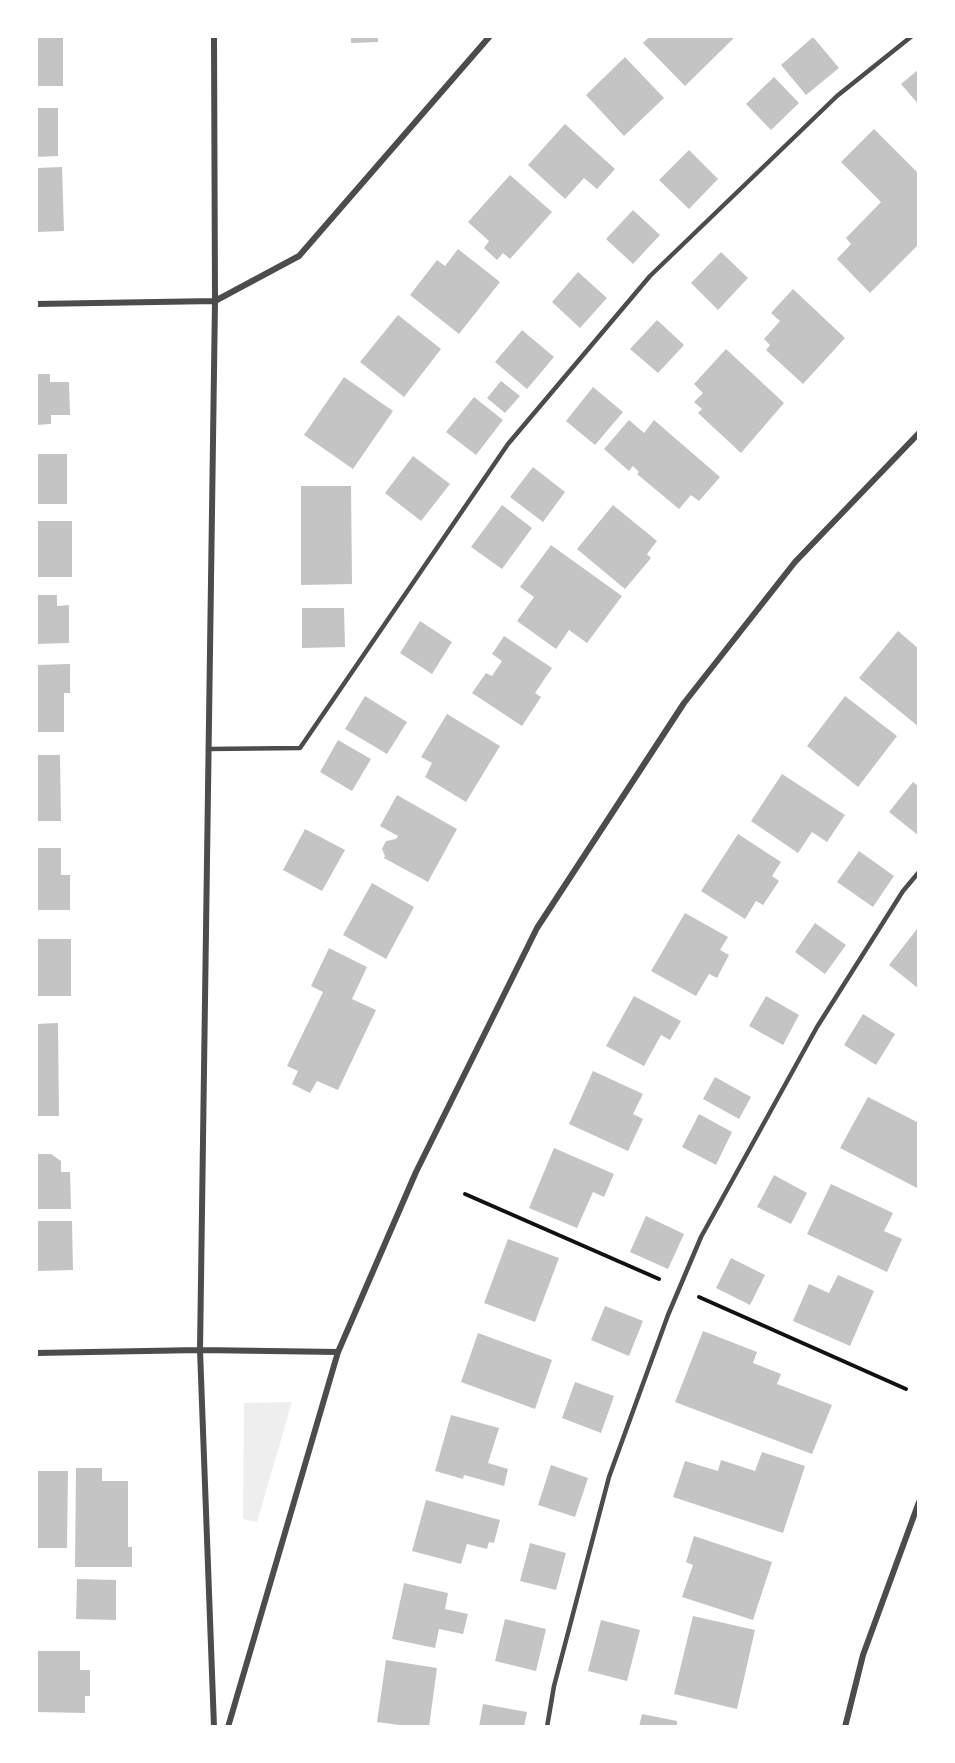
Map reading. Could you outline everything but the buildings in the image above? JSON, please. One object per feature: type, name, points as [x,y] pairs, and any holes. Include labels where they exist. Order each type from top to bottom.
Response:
[{"type":"street","points":[[214,36],[215,301],[200,1350],[214,1727]]},
{"type":"street","points":[[36,304],[215,301],[299,256],[490,36]]},
{"type":"street","points":[[228,1727],[338,1352],[416,1172],[537,928],[684,703],[795,562],[919,433]]},
{"type":"street","points":[[36,1353],[200,1350],[338,1352]]},
{"type":"street","points":[[845,1727],[863,1655],[919,1502]]},
{"type":"lane","points":[[208,749],[300,748],[508,444],[650,276],[837,96],[912,36]]},
{"type":"lane","points":[[547,1727],[554,1686],[609,1477],[668,1315],[701,1237],[817,1027],[903,891],[919,872]]},
{"type":"shaded area","points":[[292,1402],[257,1522],[243,1519],[244,1403]]}]
